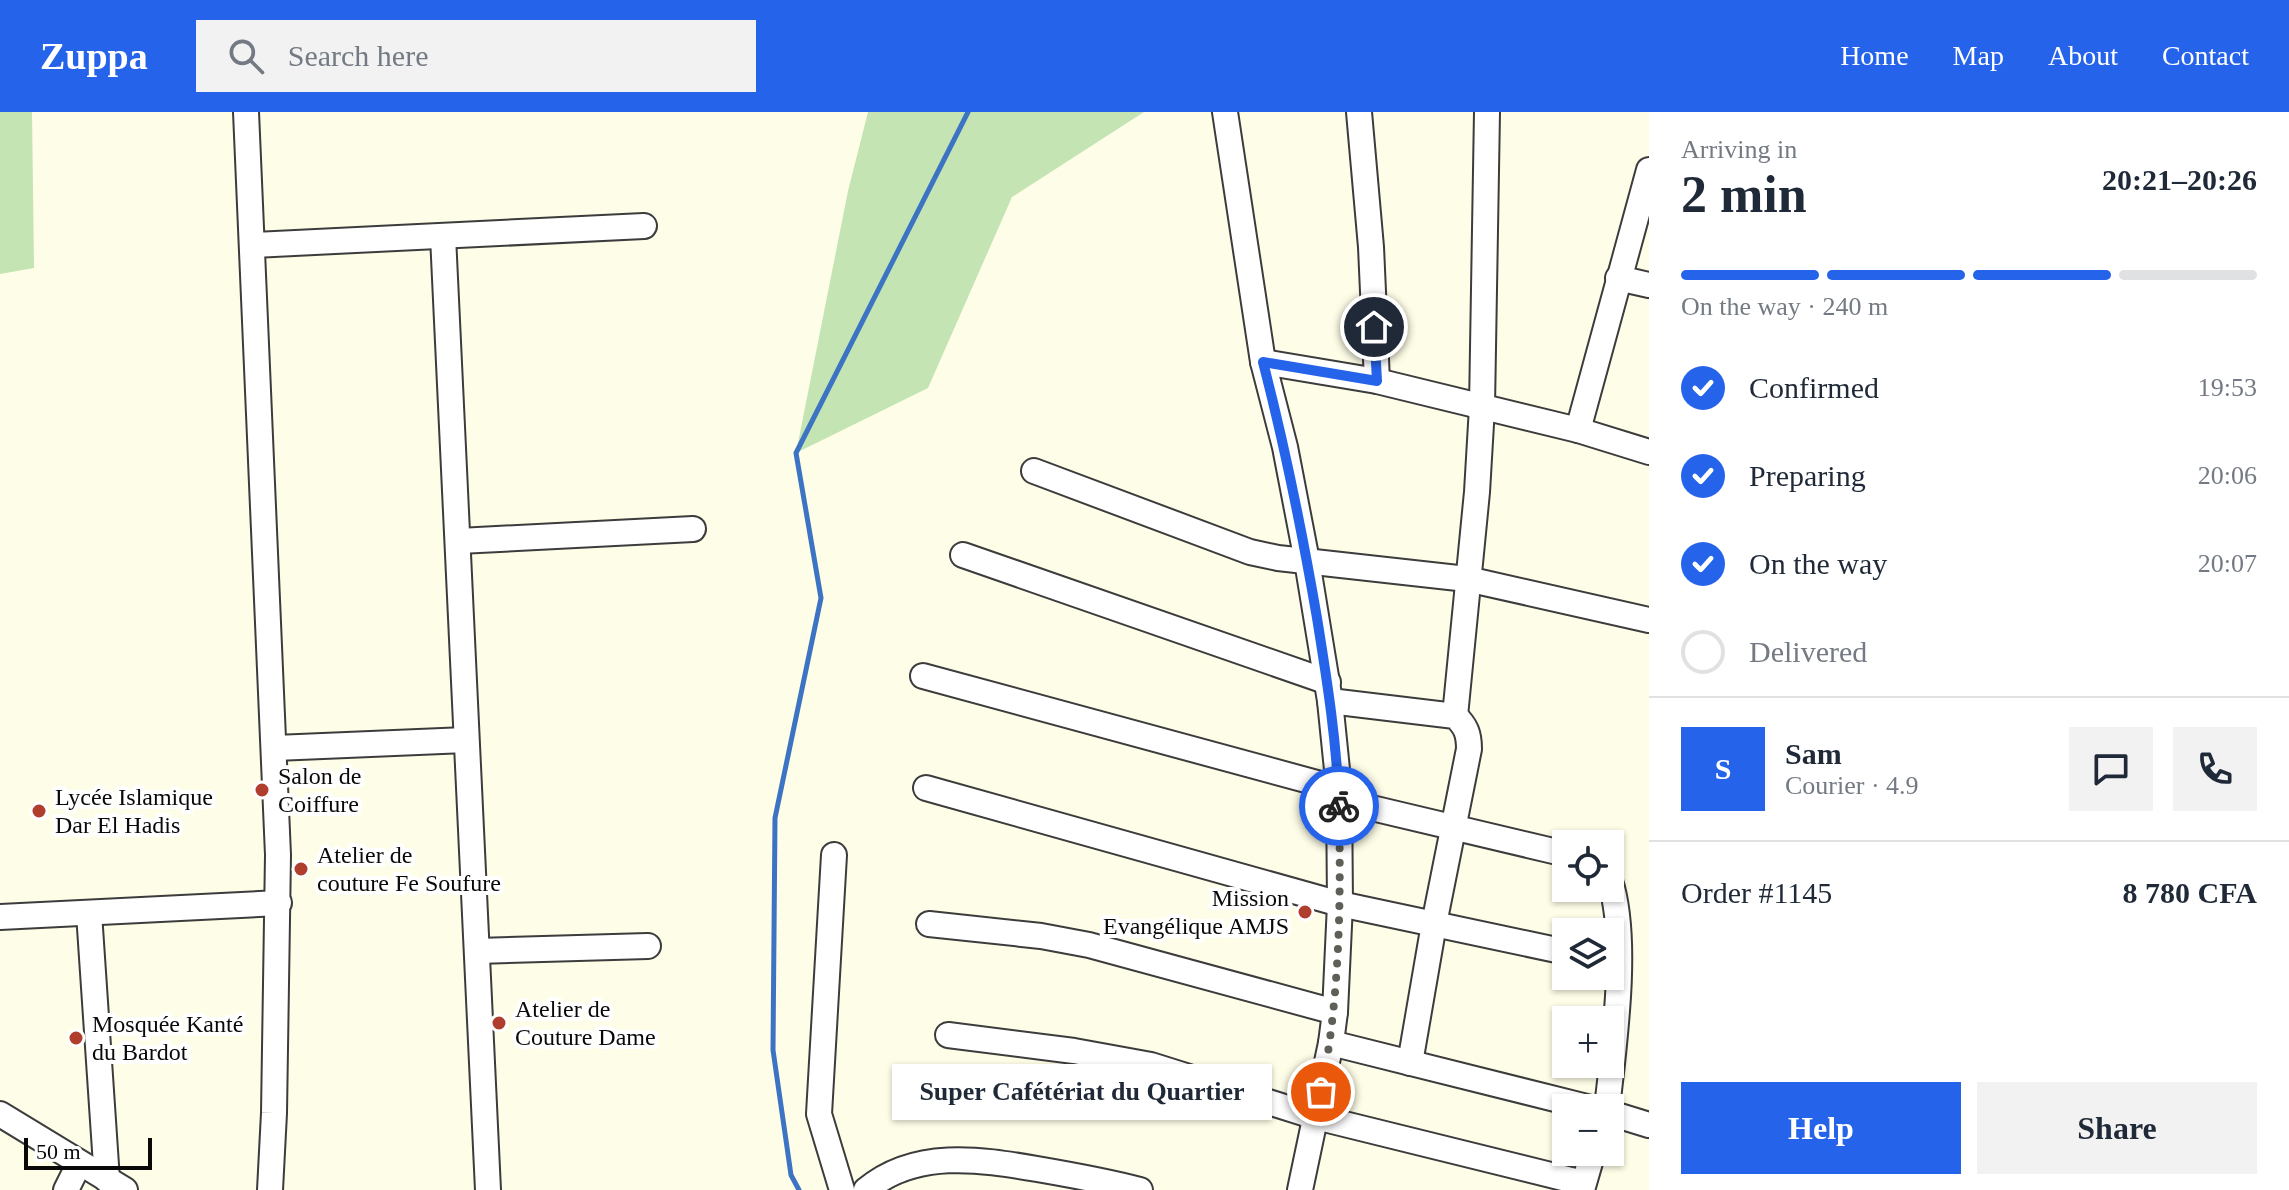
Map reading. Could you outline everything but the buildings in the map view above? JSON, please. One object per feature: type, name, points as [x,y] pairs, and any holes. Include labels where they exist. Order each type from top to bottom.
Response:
[{"type":"street","points":[[246,112],[275,748],[279,903],[270,1190]]},
{"type":"street","points":[[1225,112],[1263,362],[1288,459],[1329,691],[1338,794],[1340,904],[1335,1012],[1300,1190]]},
{"type":"street","points":[[1359,112],[1371,247],[1377,381]]},
{"type":"street","points":[[1455,716],[1477,492],[1482,407],[1487,112]]},
{"type":"street","points":[[1578,430],[1649,170]]},
{"type":"street","points":[[253,245],[644,226]]},
{"type":"street","points":[[443,236],[488,1190]]},
{"type":"street","points":[[1618,278],[1649,285]]},
{"type":"street","points":[[1263,362],[1377,381],[1578,430],[1649,452]]},
{"type":"street","points":[[1034,471],[1250,552],[1467,579],[1649,620]]},
{"type":"street","points":[[459,541],[693,529]]},
{"type":"street","points":[[963,555],[1329,691],[1455,716],[1464,724],[1469,734],[1469,749],[1410,1063]]},
{"type":"street","points":[[923,676],[1338,794],[1552,850]]},
{"type":"street","points":[[275,748],[466,740]]},
{"type":"street","points":[[926,788],[1340,904],[1552,949]]},
{"type":"street","points":[[834,855],[819,1114],[842,1190]]},
{"type":"street","points":[[0,917],[279,903]]},
{"type":"street","points":[[89,913],[116,1185]]},
{"type":"street","points":[[929,924],[1041,936],[1089,945],[1335,1012]]},
{"type":"street","points":[[477,951],[648,946]]},
{"type":"street","points":[[1609,1094],[1614,990]]},
{"type":"street","points":[[948,1035],[1074,1051],[1151,1065],[1316,1117],[1583,1186],[1589,1166]]},
{"type":"street","points":[[1331,1043],[1552,1098]]},
{"type":"street","points":[[1624,1116],[1649,1125]]},
{"type":"street","points":[[1,1117],[116,1185]]},
{"type":"street","points":[[866,1190],[918,1163],[964,1159],[1095,1178],[1140,1190]]},
{"type":"street","points":[[66,1190],[79,1164]]},
{"type":"green space","points":[[0,112],[32,112],[34,268],[0,274]]},
{"type":"green space","points":[[868,112],[1144,112],[1012,197],[928,388],[796,453],[848,191]]},
{"type":"waterway","points":[[799,1190],[791,1175],[773,1050],[775,818],[821,598],[796,453],[968,112]]},
{"type":"way so far","points":[[1321,1092],[1335,1012],[1340,904],[1339,806]]},
{"type":"place","name":"Salon de Coiffure","points":[[262,790]]},
{"type":"place","name":"Lycée Islamique Dar El Hadis","points":[[39,811]]},
{"type":"place","name":"Atelier de couture Fe Soufure","points":[[301,869]]},
{"type":"place","name":"Mission Evangélique AMJS","points":[[1305,912]]},
{"type":"place","name":"Atelier de Couture Dame","points":[[499,1023]]},
{"type":"place","name":"Mosquée Kanté du Bardot","points":[[76,1038]]},
{"type":"place","name":"Super Cafétériat du Quartier","points":[[1321,1092]]},
{"type":"route","points":[[1339,806],[1330,701],[1307,561],[1289,465],[1263,362],[1377,381],[1374,327]]}]
